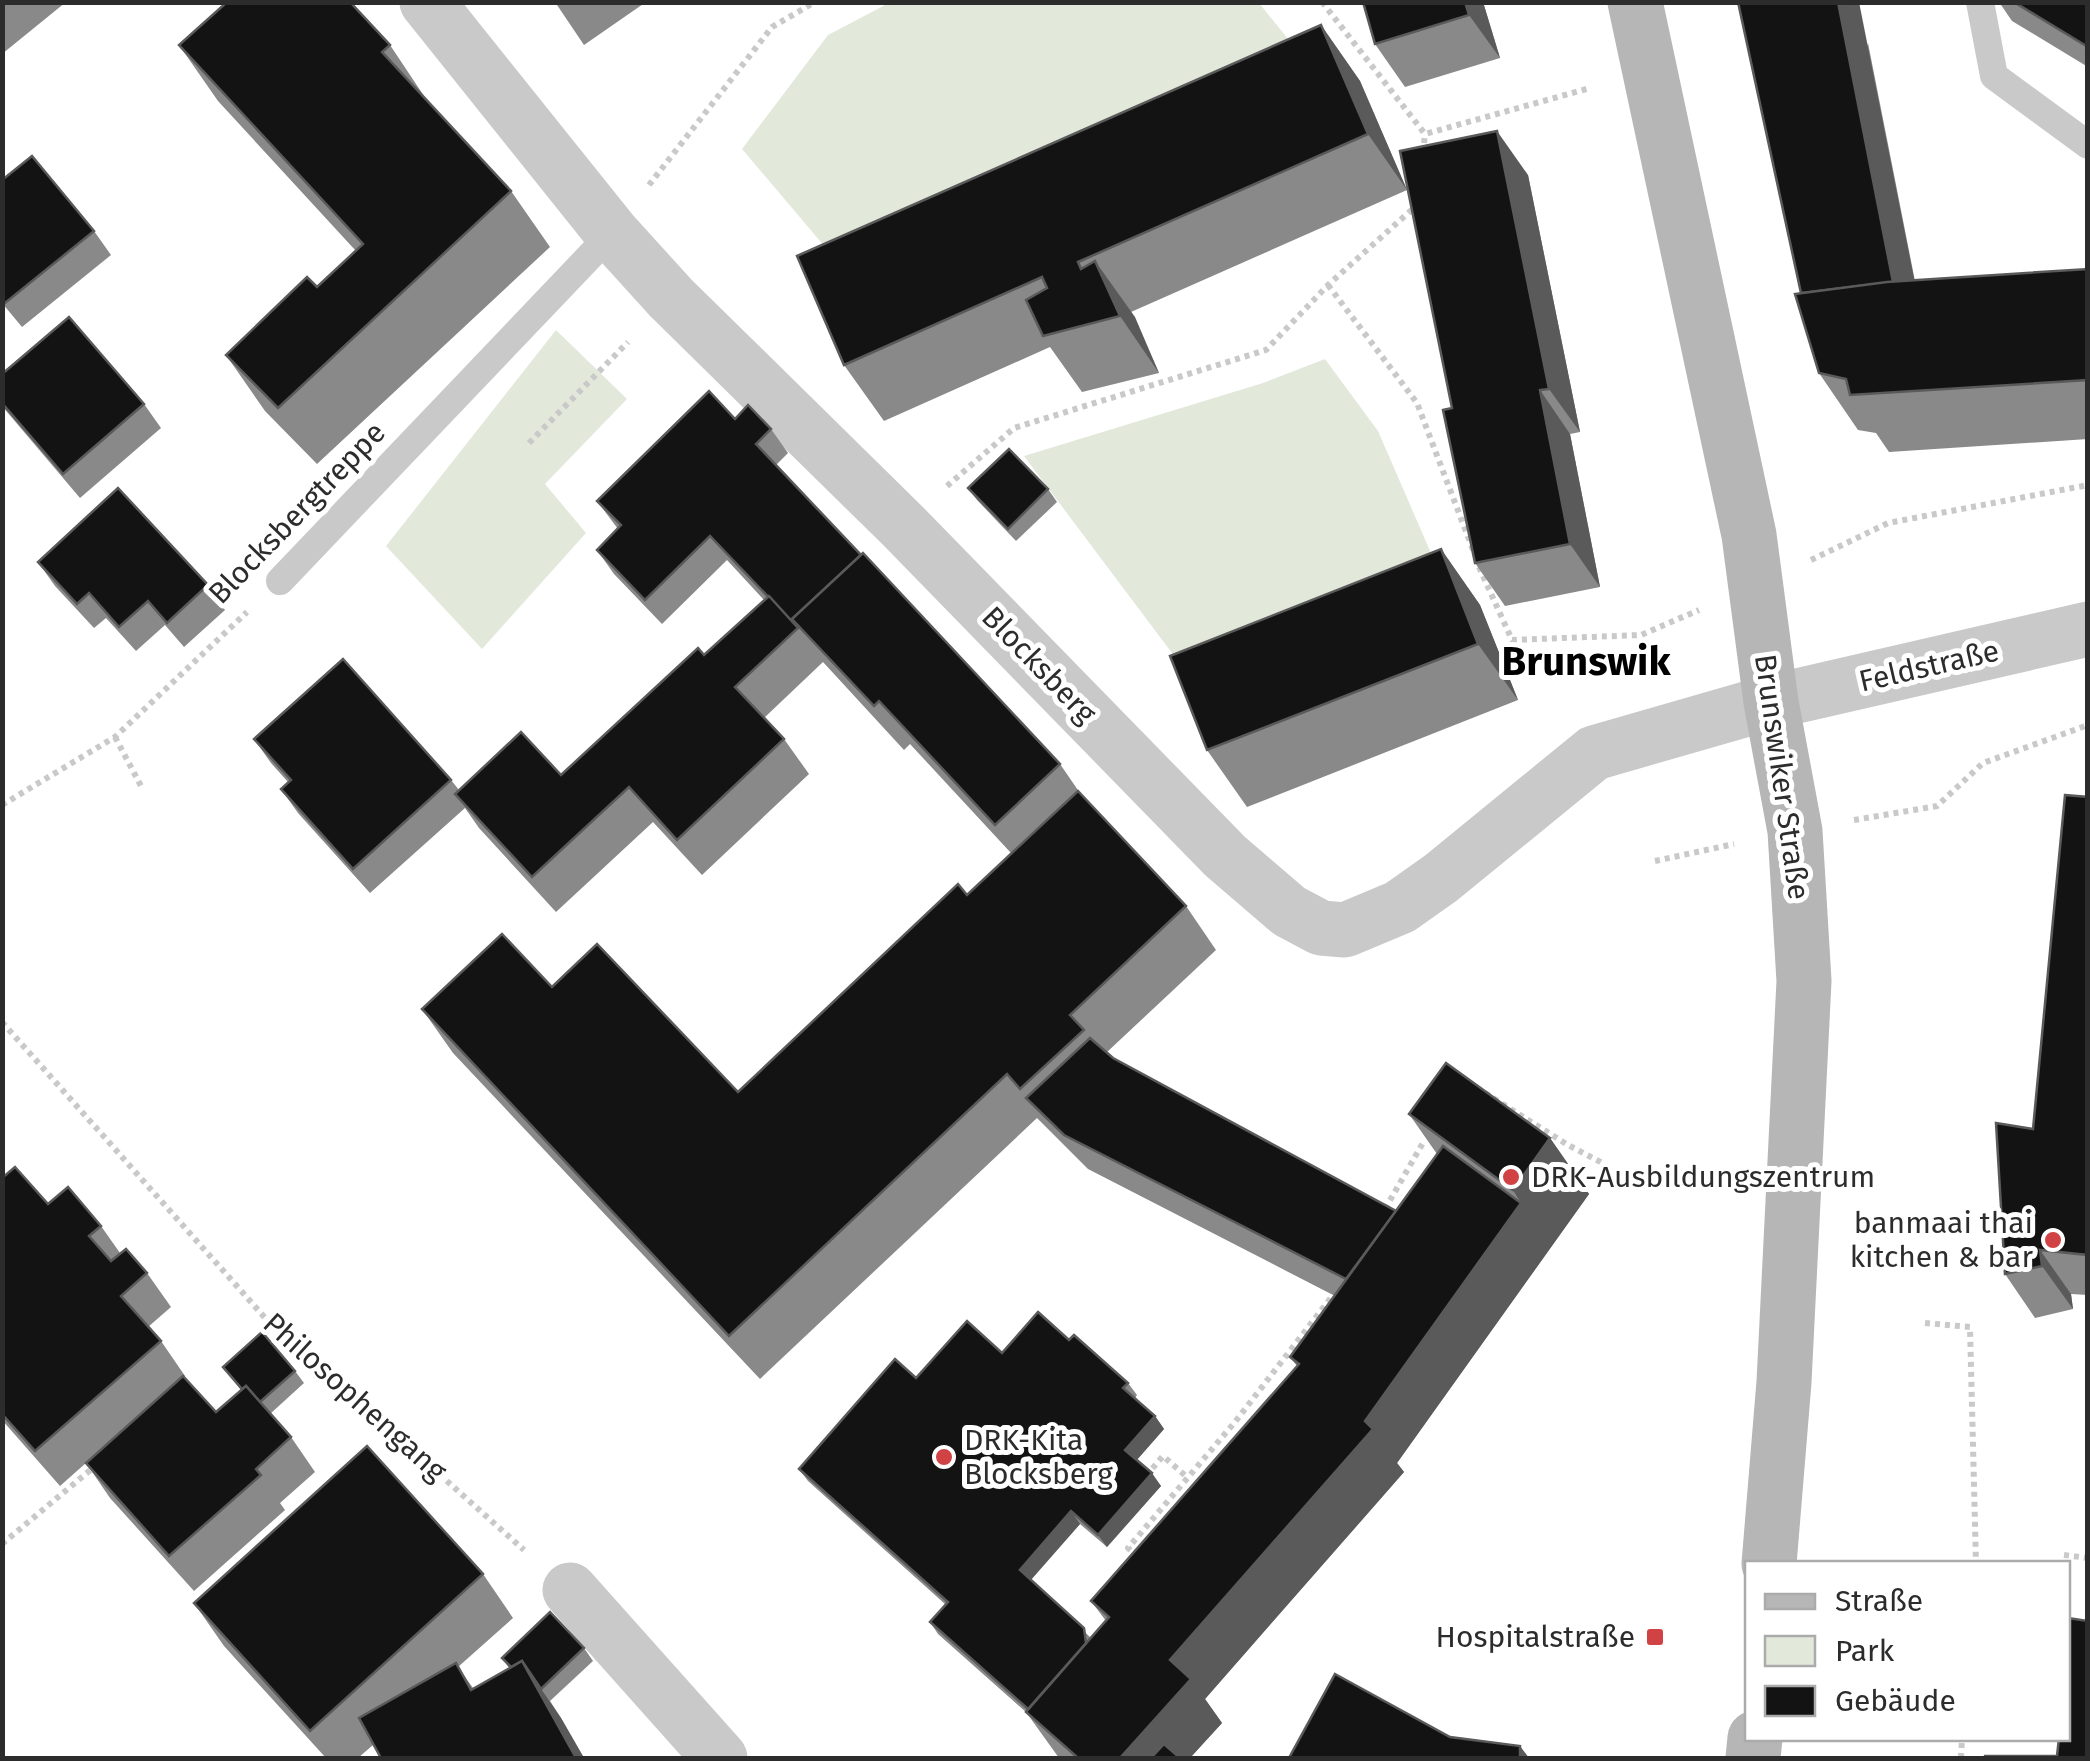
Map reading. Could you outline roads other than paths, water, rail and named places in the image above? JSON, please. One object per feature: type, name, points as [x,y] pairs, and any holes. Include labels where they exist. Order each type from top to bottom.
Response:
[{"type":"main road","name":"Brunswiker Straße","points":[[1636,2],[1750,535],[1771,702],[1795,830],[1804,982],[1784,1382],[1769,1561]]},
{"type":"street","name":"Blocksberg","points":[[427,2],[612,233],[671,298],[902,524],[1225,856],[1290,911],[1321,928],[1345,930],[1400,907],[1594,753],[1771,702]]},
{"type":"street","name":"Feldstraße","points":[[1771,702],[2088,630]]},
{"type":"street","points":[[570,1590],[720,1758]]},
{"type":"lane","points":[[1980,2],[1994,76],[2088,145]]},
{"type":"lane","name":"Blocksbergtreppe","points":[[280,581],[612,233]]},
{"type":"place","name":"DRK-Ausbildungszentrum","points":[[1511,1177]]},
{"type":"place","name":"banmaai thai kitchen & bar","points":[[2053,1240]]},
{"type":"place","name":"DRK-Kita Blocksberg","points":[[944,1457]]},
{"type":"place","name":"Hospitalstraße","points":[[1655,1637]]},
{"type":"district","name":"Brunswik","points":[[1586,662]]}]
